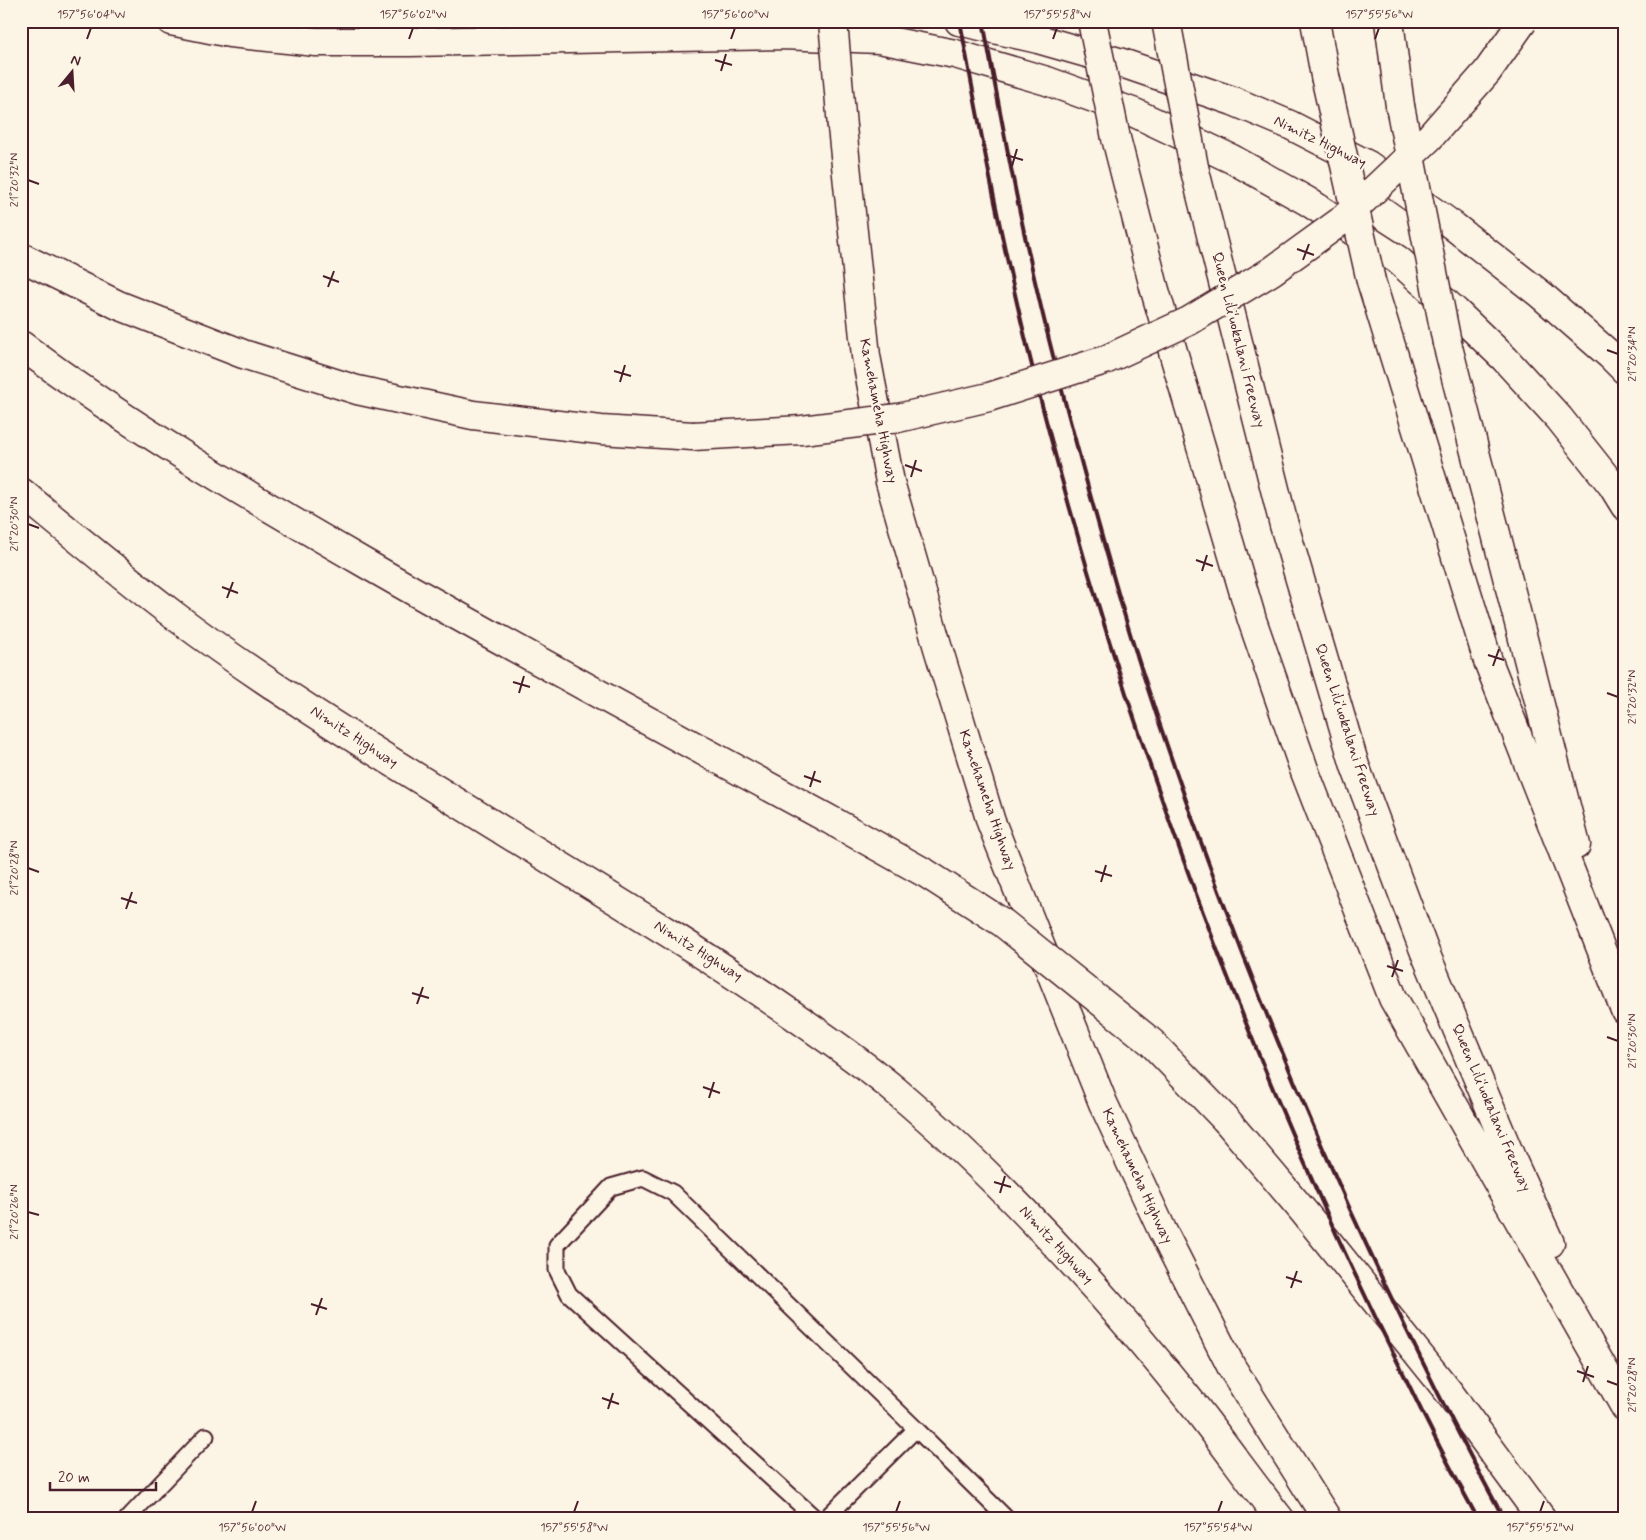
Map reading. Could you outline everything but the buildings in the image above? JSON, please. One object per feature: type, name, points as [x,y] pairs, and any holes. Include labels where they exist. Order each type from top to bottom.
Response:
[{"type":"main road","points":[[171,21],[230,33],[316,42],[782,35],[879,39],[955,54],[1047,81],[1135,114],[1232,158],[1307,201],[1398,260],[1505,359],[1559,418],[1612,485],[1625,506]]},
{"type":"main road","name":"Kamehameha Highway","points":[[833,21],[866,356],[890,482],[991,822],[1103,1103],[1162,1230],[1232,1368],[1327,1519]]},
{"type":"main road","name":"Nimitz Highway","points":[[959,21],[1038,39],[1122,63],[1233,101],[1290,126],[1368,165],[1452,224],[1540,294],[1625,370]]},
{"type":"main road","points":[[1092,21],[1116,138],[1154,286],[1252,620],[1305,772],[1393,998],[1625,1406]]},
{"type":"main road","name":"Queen Liliʻuokalani Freeway","points":[[1166,21],[1194,167],[1284,525],[1355,766],[1424,950],[1504,1141],[1625,1406]]},
{"type":"main road","points":[[1315,21],[1325,76],[1371,281],[1488,661],[1625,1010]]},
{"type":"main road","points":[[1389,21],[1400,106],[1447,343],[1577,849],[1625,1001]]},
{"type":"main road","points":[[21,257],[118,304],[234,351],[357,390],[473,415],[601,430],[693,436],[802,430],[898,418],[980,399],[1105,360],[1189,322],[1272,271],[1341,221],[1429,138],[1487,72],[1524,21]]},
{"type":"main road","points":[[21,345],[115,412],[256,500],[430,600],[928,874],[1003,923],[1151,1042],[1226,1121],[1304,1212],[1448,1391],[1542,1519]]},
{"type":"main road","name":"Nimitz Highway","points":[[21,492],[176,617],[266,680],[378,754],[726,968],[814,1029],[894,1089],[982,1168],[1055,1243],[1167,1372],[1280,1519]]},
{"type":"lane","points":[[816,1519],[569,1294],[557,1270],[557,1245],[612,1187],[643,1178],[673,1193],[1007,1519]]},
{"type":"lane","points":[[825,1519],[916,1429]]},
{"type":"lane","points":[[127,1519],[206,1436]]},
{"type":"railway","points":[[960,21],[1000,226],[1035,378],[1096,599],[1151,768],[1244,1019],[1308,1171],[1388,1343],[1440,1448],[1478,1519]]},
{"type":"railway","points":[[983,21],[1020,214],[1058,374],[1123,611],[1180,783],[1260,998],[1350,1210],[1450,1417],[1504,1519]]}]
